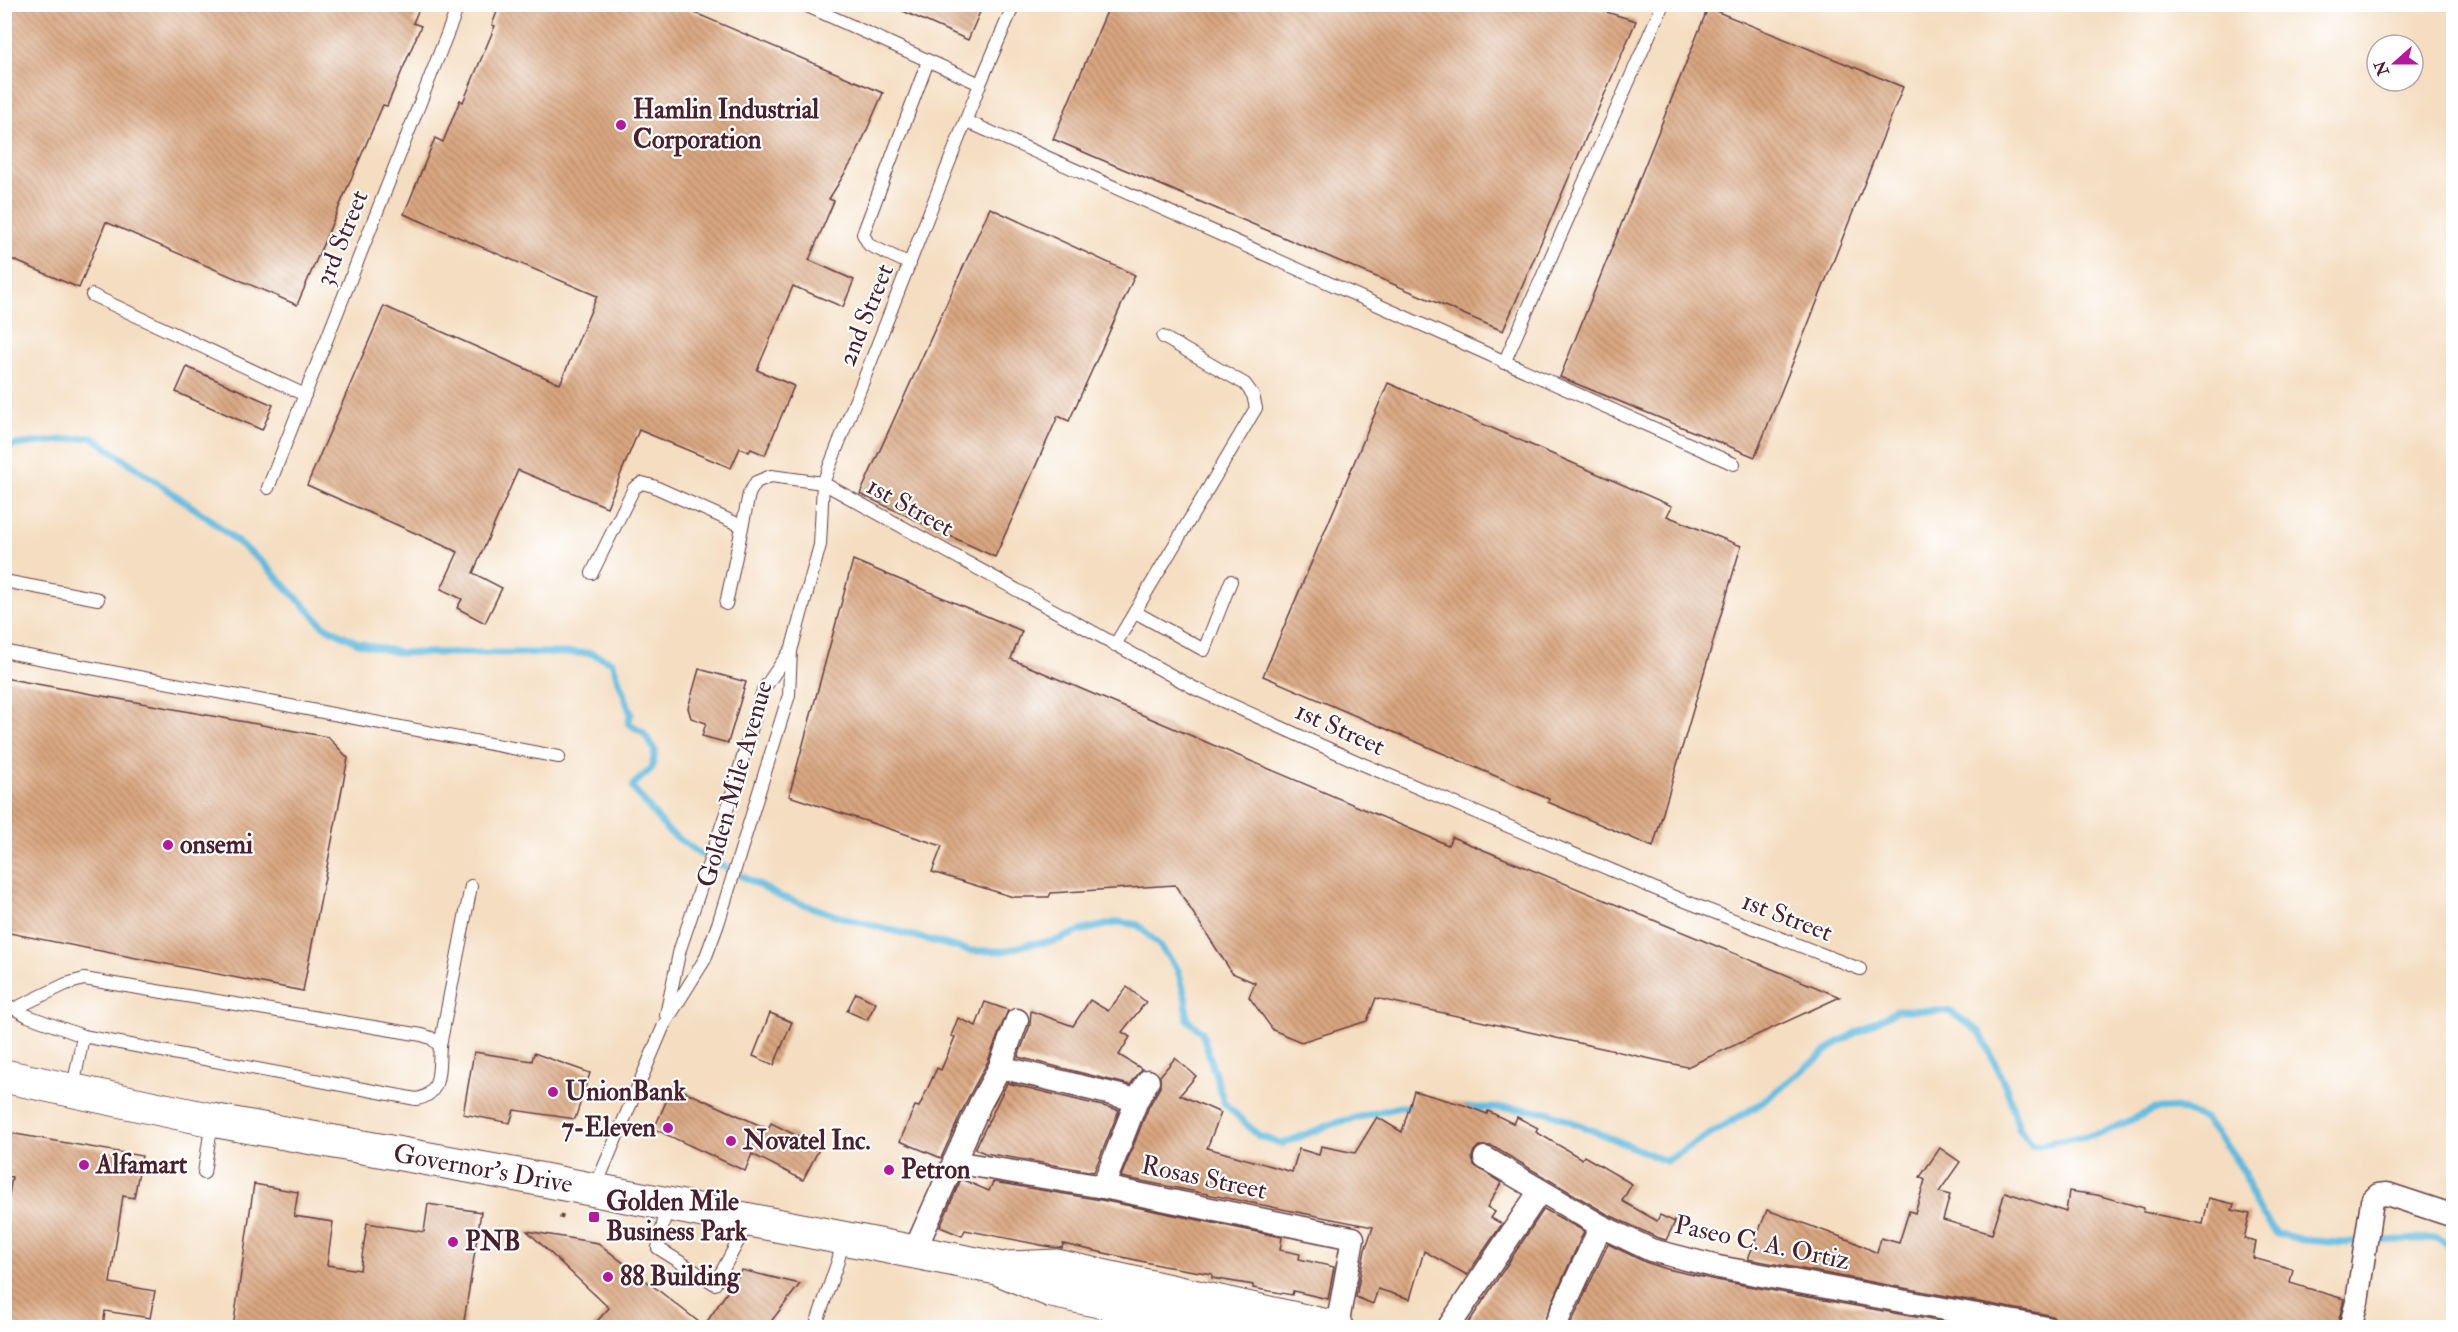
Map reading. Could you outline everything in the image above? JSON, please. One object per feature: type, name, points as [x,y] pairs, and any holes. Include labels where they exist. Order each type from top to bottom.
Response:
[{"type":"highway","name":"Governor's Drive","points":[[4,1076],[212,1119],[595,1189],[998,1268],[1052,1291],[1227,1328]]},
{"type":"highway","name":"Governor's Drive","points":[[998,1268],[1058,1266],[1337,1327]]},
{"type":"street","points":[[914,1252],[1000,1067],[1017,1020]]},
{"type":"street","points":[[1000,1067],[1137,1100]]},
{"type":"street","points":[[1103,1186],[1137,1100],[1149,1081]]},
{"type":"street","name":"Paseo C. A. Ortiz","points":[[1485,1158],[1601,1226],[1652,1250],[1718,1267],[1980,1321],[2047,1328]]},
{"type":"street","name":"Rosas Street","points":[[954,1162],[1103,1186],[1353,1238],[1337,1327]]},
{"type":"street","points":[[1448,1328],[1540,1191]]},
{"type":"street","points":[[2350,1328],[2370,1226],[2372,1201],[2378,1195],[2387,1194],[2454,1216]]},
{"type":"street","points":[[1554,1328],[1601,1226]]},
{"type":"lane","name":"3rd Street","points":[[268,488],[459,4]]},
{"type":"lane","points":[[803,4],[980,84]]},
{"type":"lane","name":"2nd Street","points":[[791,651],[820,545],[823,483],[980,84],[1014,4]]},
{"type":"lane","points":[[1504,363],[1663,4]]},
{"type":"lane","points":[[910,264],[868,245],[863,234],[928,61]]},
{"type":"lane","points":[[966,121],[1734,464]]},
{"type":"lane","points":[[92,295],[305,395]]},
{"type":"lane","points":[[1115,645],[1256,408],[1253,395],[1245,384],[1163,337]]},
{"type":"lane","points":[[726,604],[749,495],[756,483],[771,476],[823,483]]},
{"type":"lane","points":[[592,573],[634,488],[642,483],[742,526]]},
{"type":"lane","name":"1st Street","points":[[823,483],[1196,689],[1360,763],[1672,896],[1860,969]]},
{"type":"lane","points":[[4,581],[98,598]]},
{"type":"lane","points":[[1135,612],[1204,650],[1231,581]]},
{"type":"lane","points":[[4,649],[12,653],[559,757]]},
{"type":"lane","name":"Golden Mile Avenue","points":[[664,1025],[680,949],[696,907],[763,690],[791,651]]},
{"type":"lane","name":"Golden Mile Avenue","points":[[595,1189],[664,1025],[705,959],[789,695],[791,651]]},
{"type":"lane","points":[[10,1006],[28,1016],[83,1036],[416,1099],[428,1097],[435,1090],[440,1046],[471,886]]},
{"type":"lane","points":[[10,1006],[84,979],[422,1035],[431,1038],[440,1046]]},
{"type":"lane","points":[[73,1089],[83,1036]]},
{"type":"lane","points":[[204,1173],[212,1119]]},
{"type":"lane","points":[[668,1203],[657,1248],[715,1284],[750,1219]]},
{"type":"lane","points":[[815,1328],[838,1261],[843,1238]]},
{"type":"building","points":[[4,4],[421,4],[413,23],[421,26],[387,106],[383,105],[297,305],[106,222],[79,288],[4,256]]},
{"type":"building","points":[[500,4],[674,4],[883,93],[856,155],[829,199],[834,201],[809,260],[854,280],[843,307],[793,286],[757,370],[794,386],[765,455],[751,449],[749,452],[740,448],[731,468],[639,430],[607,507],[518,470],[473,573],[502,588],[485,623],[457,608],[462,599],[441,589],[458,552],[307,485],[384,306],[560,384],[597,296],[404,214],[435,138],[443,142],[460,100],[463,102],[495,26],[492,25]]},
{"type":"building","points":[[887,4],[977,4],[975,10],[980,12],[968,40]]},
{"type":"building","points":[[1110,4],[1580,4],[1636,21],[1503,331],[1053,139]]},
{"type":"building","points":[[1708,8],[1903,87],[1755,457],[1560,377]]},
{"type":"building","points":[[990,208],[1135,275],[1069,421],[1058,416],[995,557],[860,494]]},
{"type":"building","points":[[187,367],[273,405],[262,430],[176,392]]},
{"type":"building","points":[[1388,383],[1672,506],[1667,516],[1741,546],[1653,847],[1548,802],[1549,799],[1263,676]]},
{"type":"building","points":[[853,560],[1022,631],[1011,659],[1448,845],[1452,837],[1840,997],[1687,1067],[1376,998],[1367,1021],[1301,1042],[1273,1030],[1249,997],[1255,983],[1232,973],[1175,885],[1051,893],[1049,897],[1013,897],[932,872],[942,846],[789,796]]},
{"type":"building","points":[[699,669],[746,682],[728,743],[702,736],[706,723],[691,718],[688,708]]},
{"type":"building","name":"onsemi","points":[[4,678],[328,737],[348,758],[303,991],[4,932]]},
{"type":"building","points":[[1127,987],[1146,1002],[1122,1032],[1130,1037],[1119,1055],[1142,1069],[1130,1085],[1018,1057],[1030,1025],[1031,1011],[1073,1026],[1090,1000],[1108,1011]]},
{"type":"building","points":[[856,993],[876,1003],[867,1020],[847,1011]]},
{"type":"building","points":[[985,1002],[1008,1010],[988,1061],[968,1098],[941,1158],[900,1141],[915,1106],[919,1107],[937,1068],[941,1070],[955,1037],[951,1036],[958,1018],[976,1026]]},
{"type":"building","points":[[770,1013],[792,1022],[774,1065],[753,1056]]},
{"type":"building","points":[[474,1052],[532,1061],[534,1053],[590,1073],[575,1119],[514,1110],[510,1123],[463,1114]]},
{"type":"building","points":[[1175,1058],[1196,1076],[1180,1095],[1221,1113],[1207,1148],[1292,1172],[1299,1149],[1319,1155],[1321,1146],[1355,1153],[1377,1117],[1402,1132],[1414,1091],[1487,1114],[1488,1111],[1514,1124],[1517,1117],[1538,1128],[1536,1132],[1582,1159],[1584,1156],[1632,1184],[1622,1201],[1657,1221],[1660,1215],[1675,1222],[1666,1240],[1656,1237],[1607,1214],[1492,1146],[1479,1146],[1472,1157],[1474,1165],[1501,1183],[1487,1207],[1495,1212],[1491,1218],[1502,1224],[1467,1275],[1424,1251],[1410,1299],[1378,1289],[1373,1304],[1356,1297],[1365,1250],[1373,1227],[1121,1177],[1149,1106],[1160,1087],[1160,1076]]},
{"type":"building","points":[[1007,1083],[1119,1110],[1094,1172],[985,1153],[975,1149]]},
{"type":"building","points":[[673,1086],[768,1129],[771,1123],[820,1147],[803,1180],[752,1154],[745,1171],[654,1129]]},
{"type":"building","points":[[4,1132],[142,1156],[134,1198],[123,1196],[110,1283],[155,1291],[150,1318],[105,1311],[103,1328],[4,1328],[4,1226],[12,1177],[4,1176]]},
{"type":"building","points":[[1940,1148],[1960,1162],[1939,1192],[1950,1195],[1943,1220],[1992,1234],[2005,1192],[2066,1212],[2069,1191],[2097,1195],[2144,1208],[2143,1212],[2203,1224],[2209,1198],[2234,1204],[2232,1210],[2250,1214],[2244,1239],[2256,1242],[2253,1258],[2293,1269],[2290,1283],[2344,1299],[2337,1328],[2062,1328],[2056,1318],[2049,1315],[1748,1259],[1767,1210],[1852,1241],[1877,1253],[1881,1238],[1899,1243],[1909,1211],[1915,1213],[1925,1180],[1920,1177]]},
{"type":"building","points":[[961,1179],[989,1191],[993,1182],[1101,1200],[1282,1237],[1280,1250],[1300,1254],[1299,1259],[1334,1267],[1328,1299],[1293,1291],[1292,1295],[1253,1288],[1253,1285],[1212,1278],[1212,1274],[1163,1266],[1063,1244],[1062,1248],[1051,1247],[965,1230],[962,1236],[940,1227]]},
{"type":"building","points":[[254,1184],[298,1192],[294,1216],[333,1222],[327,1265],[360,1270],[367,1223],[424,1232],[428,1204],[481,1212],[463,1328],[233,1328]]},
{"type":"building","points":[[1544,1209],[1584,1231],[1541,1328],[1465,1328]]},
{"type":"building","name":"88 Building","points":[[527,1231],[598,1243],[704,1326],[742,1270],[800,1284],[766,1328],[591,1328],[609,1308]]},
{"type":"building","points":[[1608,1244],[1645,1262],[1667,1269],[1948,1323],[1947,1328],[1569,1328]]},
{"type":"waterway","points":[[4,446],[92,437],[207,517],[262,562],[324,626],[358,643],[401,653],[590,653],[612,662],[631,714],[628,723],[644,733],[655,751],[652,768],[634,784],[633,788],[668,831],[697,852],[779,896],[841,917],[971,951],[1005,951],[1029,944],[1055,941],[1080,931],[1119,922],[1138,925],[1160,946],[1178,970],[1186,1000],[1187,1019],[1202,1032],[1224,1103],[1259,1136],[1282,1144],[1332,1124],[1399,1107],[1417,1107]]},
{"type":"waterway","points":[[1464,1108],[1510,1108],[1548,1112],[1666,1161],[1760,1104],[1837,1043],[1898,1010],[1949,1011],[1980,1032],[2007,1089],[2019,1128],[2033,1146],[2102,1133],[2155,1109],[2177,1108],[2204,1119],[2225,1144],[2245,1173],[2254,1203],[2276,1233],[2303,1240],[2341,1243],[2438,1238],[2454,1250]]},
{"type":"place","name":"Hamlin Industrial Corporation","points":[[621,125]]},
{"type":"place","name":"onsemi","points":[[168,845]]},
{"type":"place","name":"UnionBank","points":[[553,1092]]},
{"type":"place","name":"7-Eleven","points":[[668,1128]]},
{"type":"place","name":"Novatel Inc.","points":[[731,1141]]},
{"type":"place","name":"Alfamart","points":[[84,1165]]},
{"type":"place","name":"Petron","points":[[889,1170]]},
{"type":"place","name":"Golden Mile Business Park","points":[[594,1217]]},
{"type":"place","name":"PNB","points":[[453,1242]]},
{"type":"place","name":"88 Building","points":[[608,1277]]}]
